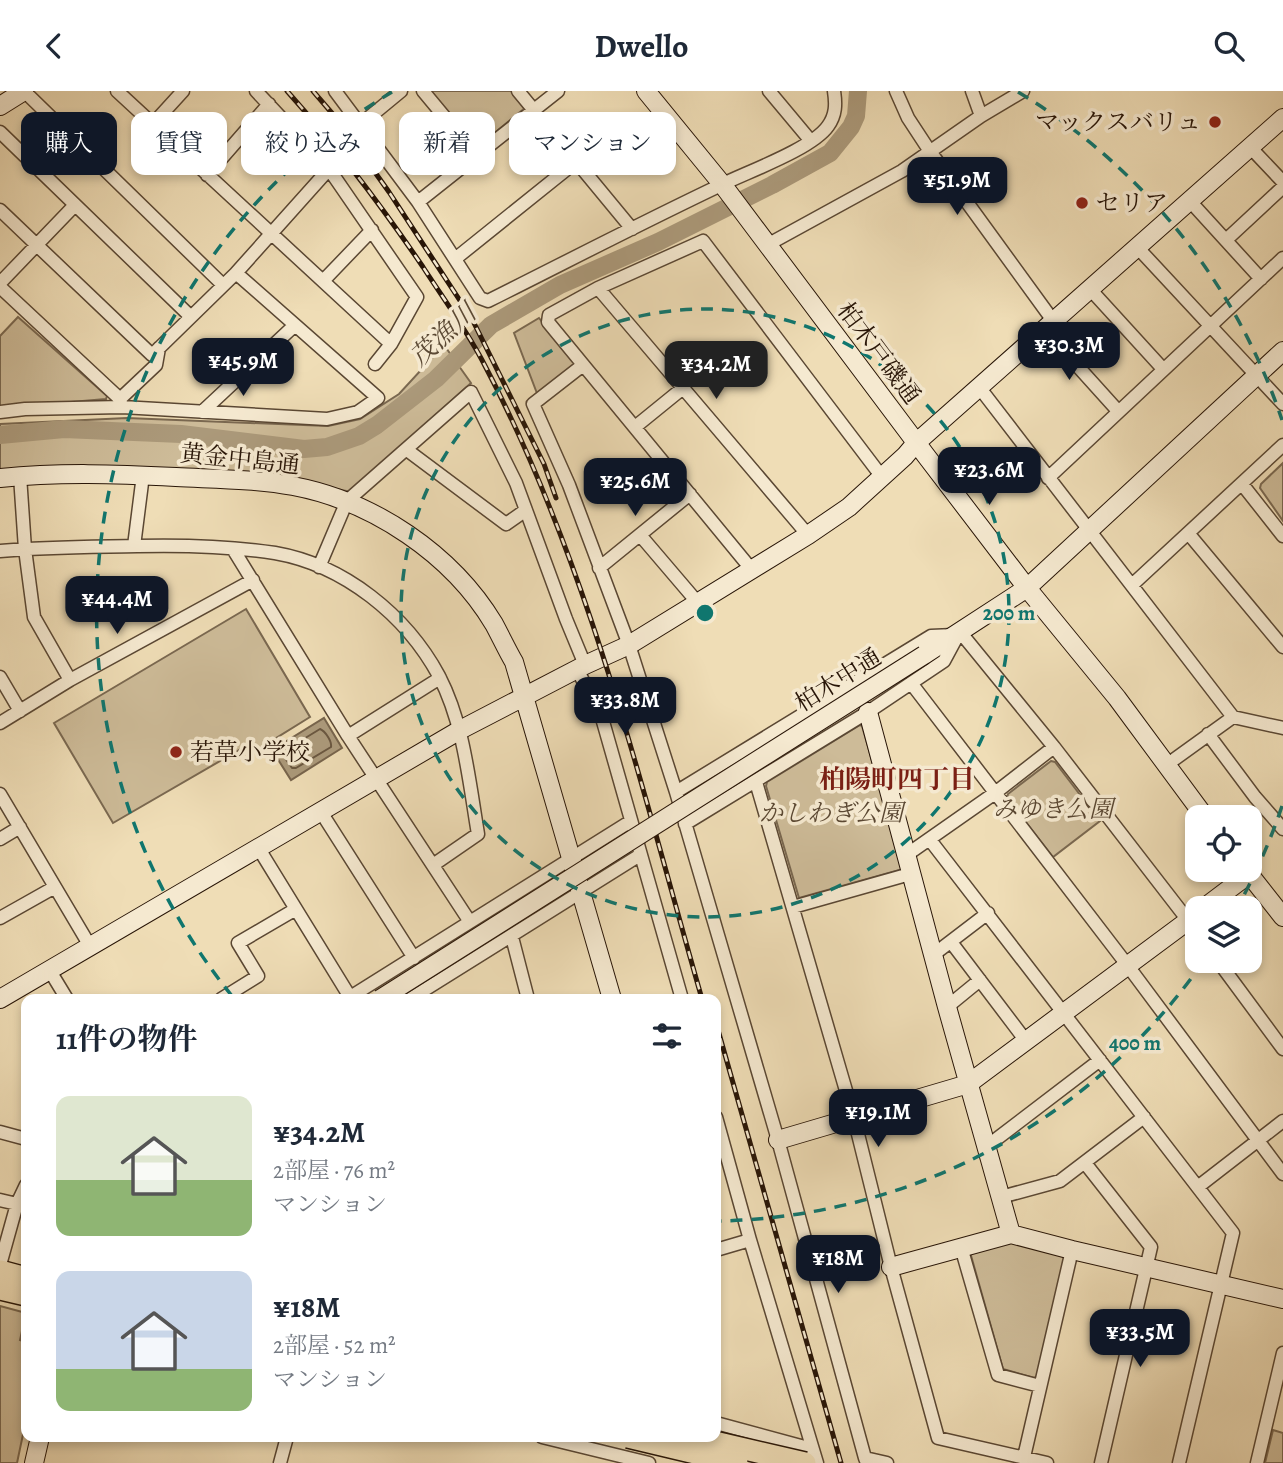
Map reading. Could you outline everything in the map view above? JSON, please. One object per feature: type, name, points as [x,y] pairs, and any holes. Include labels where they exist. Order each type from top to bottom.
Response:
[{"type":"highway","points":[[0,1271],[21,1277]]},
{"type":"highway","points":[[0,1289],[21,1294]]},
{"type":"highway","points":[[649,1442],[737,1463]]},
{"type":"highway","points":[[721,1442],[808,1456]]},
{"type":"street","points":[[0,106],[24,91],[223,285]]},
{"type":"street","points":[[117,91],[139,112]]},
{"type":"street","points":[[164,112],[183,91]]},
{"type":"street","points":[[256,91],[276,112]]},
{"type":"street","points":[[335,91],[352,112]]},
{"type":"street","points":[[376,112],[401,91]]},
{"type":"street","points":[[423,91],[440,112]]},
{"type":"street","points":[[519,91],[534,110]]},
{"type":"street","points":[[495,141],[558,91]]},
{"type":"street","name":"柏木戸磯通","points":[[646,91],[725,188],[916,443],[1027,588],[1117,698],[1196,805]]},
{"type":"street","points":[[769,91],[810,140]]},
{"type":"street","points":[[385,157],[418,202],[480,298],[488,301],[632,229],[725,188],[810,140],[828,126],[836,107],[834,91]]},
{"type":"street","points":[[896,91],[908,118],[1050,326],[1118,411]]},
{"type":"street","points":[[972,91],[981,116]]},
{"type":"street","points":[[767,245],[902,171],[929,150],[1023,91]]},
{"type":"street","points":[[227,152],[269,104]]},
{"type":"street","points":[[0,999],[460,730],[629,645],[849,507],[916,443],[1283,118]]},
{"type":"street","points":[[0,132],[190,316]]},
{"type":"street","points":[[1249,146],[1283,182]]},
{"type":"street","points":[[207,175],[391,344]]},
{"type":"street","points":[[0,210],[152,355],[236,273],[324,175]]},
{"type":"street","points":[[333,175],[417,297],[391,344],[375,364]]},
{"type":"street","points":[[418,202],[453,175]]},
{"type":"street","points":[[455,260],[560,175]]},
{"type":"street","points":[[588,175],[632,229]]},
{"type":"street","points":[[1226,240],[1283,187]]},
{"type":"street","points":[[1189,200],[1261,279]]},
{"type":"street","points":[[75,205],[0,285],[121,403]]},
{"type":"street","points":[[323,281],[372,230]]},
{"type":"street","points":[[752,570],[548,322],[549,315],[598,288],[704,241],[883,477]]},
{"type":"street","points":[[1137,247],[1283,404]]},
{"type":"street","points":[[1048,478],[1283,258]]},
{"type":"street","points":[[0,412],[121,403],[202,412],[327,419],[358,412],[378,398],[236,273]]},
{"type":"street","points":[[598,288],[808,535]]},
{"type":"street","points":[[1090,289],[1163,369]]},
{"type":"street","points":[[202,412],[295,325]]},
{"type":"street","points":[[121,403],[156,365],[159,348]]},
{"type":"street","name":"柏木中通","points":[[388,994],[1027,588],[1283,351]]},
{"type":"street","points":[[583,365],[533,404],[569,485],[629,645],[676,792],[778,1140],[866,1461],[887,1463]]},
{"type":"street","points":[[979,387],[1233,717],[1283,728]]},
{"type":"street","points":[[635,427],[683,388]]},
{"type":"street","points":[[319,567],[347,501],[471,393],[516,483],[581,667],[602,718],[681,994]]},
{"type":"street","points":[[1132,585],[1283,445]]},
{"type":"street","points":[[407,450],[506,524],[526,510]]},
{"type":"street","name":"黄金中島通","points":[[0,478],[76,473],[238,480],[294,486],[347,501],[411,537],[442,562],[467,588],[493,623],[509,652],[611,994]]},
{"type":"street","points":[[134,546],[143,475]]},
{"type":"street","points":[[20,476],[25,549],[34,617],[70,680]]},
{"type":"street","points":[[1242,484],[1283,536]]},
{"type":"street","points":[[599,568],[690,494]]},
{"type":"street","points":[[1188,533],[1283,647]]},
{"type":"street","points":[[640,535],[698,603]]},
{"type":"street","points":[[0,551],[168,545],[233,549],[277,554],[319,567],[354,584],[405,627],[424,651],[440,678],[460,730],[478,835],[433,865]]},
{"type":"street","points":[[233,549],[348,736],[470,922]]},
{"type":"street","points":[[0,723],[70,680],[253,580]]},
{"type":"street","points":[[676,792],[931,636],[959,633]]},
{"type":"street","points":[[685,824],[868,712],[944,661],[959,633]]},
{"type":"street","points":[[959,633],[1185,911]]},
{"type":"street","points":[[0,677],[20,711]]},
{"type":"street","points":[[348,736],[440,678]]},
{"type":"street","points":[[911,683],[1283,1174]]},
{"type":"street","points":[[868,712],[905,856],[1011,1234]]},
{"type":"street","points":[[1166,766],[1233,717]]},
{"type":"street","points":[[1208,734],[1255,797],[1283,829]]},
{"type":"street","points":[[905,856],[995,793],[1054,747]]},
{"type":"street","points":[[756,782],[853,1118],[938,1439],[1047,1463]]},
{"type":"street","points":[[0,794],[90,946]]},
{"type":"street","points":[[321,812],[414,958]]},
{"type":"street","points":[[356,994],[631,821]]},
{"type":"street","points":[[0,839],[20,827]]},
{"type":"street","points":[[930,840],[1233,1233],[1178,1463]]},
{"type":"street","points":[[259,849],[347,994]]},
{"type":"street","points":[[418,994],[640,855]]},
{"type":"street","points":[[793,907],[910,874]]},
{"type":"street","points":[[1218,896],[1235,882]]},
{"type":"street","points":[[1255,882],[1283,917]]},
{"type":"street","points":[[0,918],[55,887]]},
{"type":"street","points":[[229,994],[258,976],[238,943],[296,909]]},
{"type":"street","points":[[933,955],[988,913]]},
{"type":"street","points":[[778,1140],[968,1084],[1064,1012],[1185,928]]},
{"type":"street","points":[[512,937],[527,994]]},
{"type":"street","points":[[951,942],[1026,1041]]},
{"type":"street","points":[[50,971],[64,994]]},
{"type":"street","points":[[1227,973],[1283,1049]]},
{"type":"street","points":[[947,1007],[980,980]]},
{"type":"street","points":[[986,1147],[1100,1060]]},
{"type":"street","points":[[1001,1198],[1060,1181],[1144,1117]]},
{"type":"street","points":[[1199,1186],[1283,1121]]},
{"type":"street","points":[[0,1132],[21,1138]]},
{"type":"street","points":[[721,1135],[808,1456]]},
{"type":"street","points":[[1085,1163],[1152,1247],[1101,1463]]},
{"type":"street","points":[[0,1265],[21,1196]]},
{"type":"street","points":[[0,1200],[17,1204]]},
{"type":"street","points":[[891,1266],[1011,1234],[1283,1299]]},
{"type":"street","points":[[721,1249],[750,1240]]},
{"type":"street","points":[[961,1247],[998,1375],[1040,1386]]},
{"type":"street","points":[[1024,1458],[1072,1250]]},
{"type":"street","points":[[1256,1463],[1283,1353]]},
{"type":"street","points":[[721,1425],[808,1456],[817,1463]]},
{"type":"street","points":[[34,1463],[39,1442]]},
{"type":"street","points":[[281,1463],[286,1442]]},
{"type":"street","points":[[563,1442],[649,1463]]},
{"type":"street","points":[[695,1463],[701,1442]]},
{"type":"green space","points":[[430,91],[512,91],[525,108],[520,112],[509,112],[509,121],[495,132],[495,112],[447,112]]},
{"type":"green space","points":[[18,317],[107,396],[106,399],[0,408],[0,336]]},
{"type":"green space","points":[[539,318],[577,366],[538,396],[514,333]]},
{"type":"green space","points":[[444,345],[471,383],[351,492],[294,480],[0,473],[0,424],[127,418],[328,426],[360,419],[399,394]]},
{"type":"green space","points":[[1283,463],[1283,521],[1260,488]]},
{"type":"green space","points":[[246,609],[310,717],[252,753],[246,746],[113,823],[54,723]]},
{"type":"green space","name":"かしわぎ公園","points":[[860,725],[903,869],[799,898],[767,782]]},
{"type":"green space","name":"みゆき公園","points":[[1051,761],[1055,762],[1100,821],[1053,857],[1007,798],[1008,794]]},
{"type":"green space","points":[[1006,1240],[1065,1257],[1037,1376],[1034,1378],[1003,1369],[970,1252]]},
{"type":"green space","points":[[0,1306],[21,1312],[21,1442],[17,1463],[0,1463]]},
{"type":"green space","points":[[1273,1430],[1283,1433],[1283,1463],[1265,1463]]},
{"type":"water","points":[[324,718],[342,748],[291,780],[272,750]]},
{"type":"waterway","name":"茂漁川","points":[[0,435],[64,429],[181,434],[304,449],[327,447],[359,436],[436,379],[491,325],[560,285],[658,242],[830,153],[851,127],[856,116],[858,91]]},
{"type":"railway","points":[[287,91],[358,177],[423,267],[482,360],[519,436],[582,593],[633,755],[701,994]]},
{"type":"railway","points":[[313,91],[337,119],[389,192],[472,319],[544,464],[556,498]]},
{"type":"railway","points":[[721,1041],[841,1463]]},
{"type":"place","name":"マックスバリュ","points":[[1215,122]]},
{"type":"place","name":"セリア","points":[[1082,203]]},
{"type":"place","name":"若草小学校","points":[[176,752]]},
{"type":"district","name":"柏陽町四丁目","points":[[897,779]]}]
